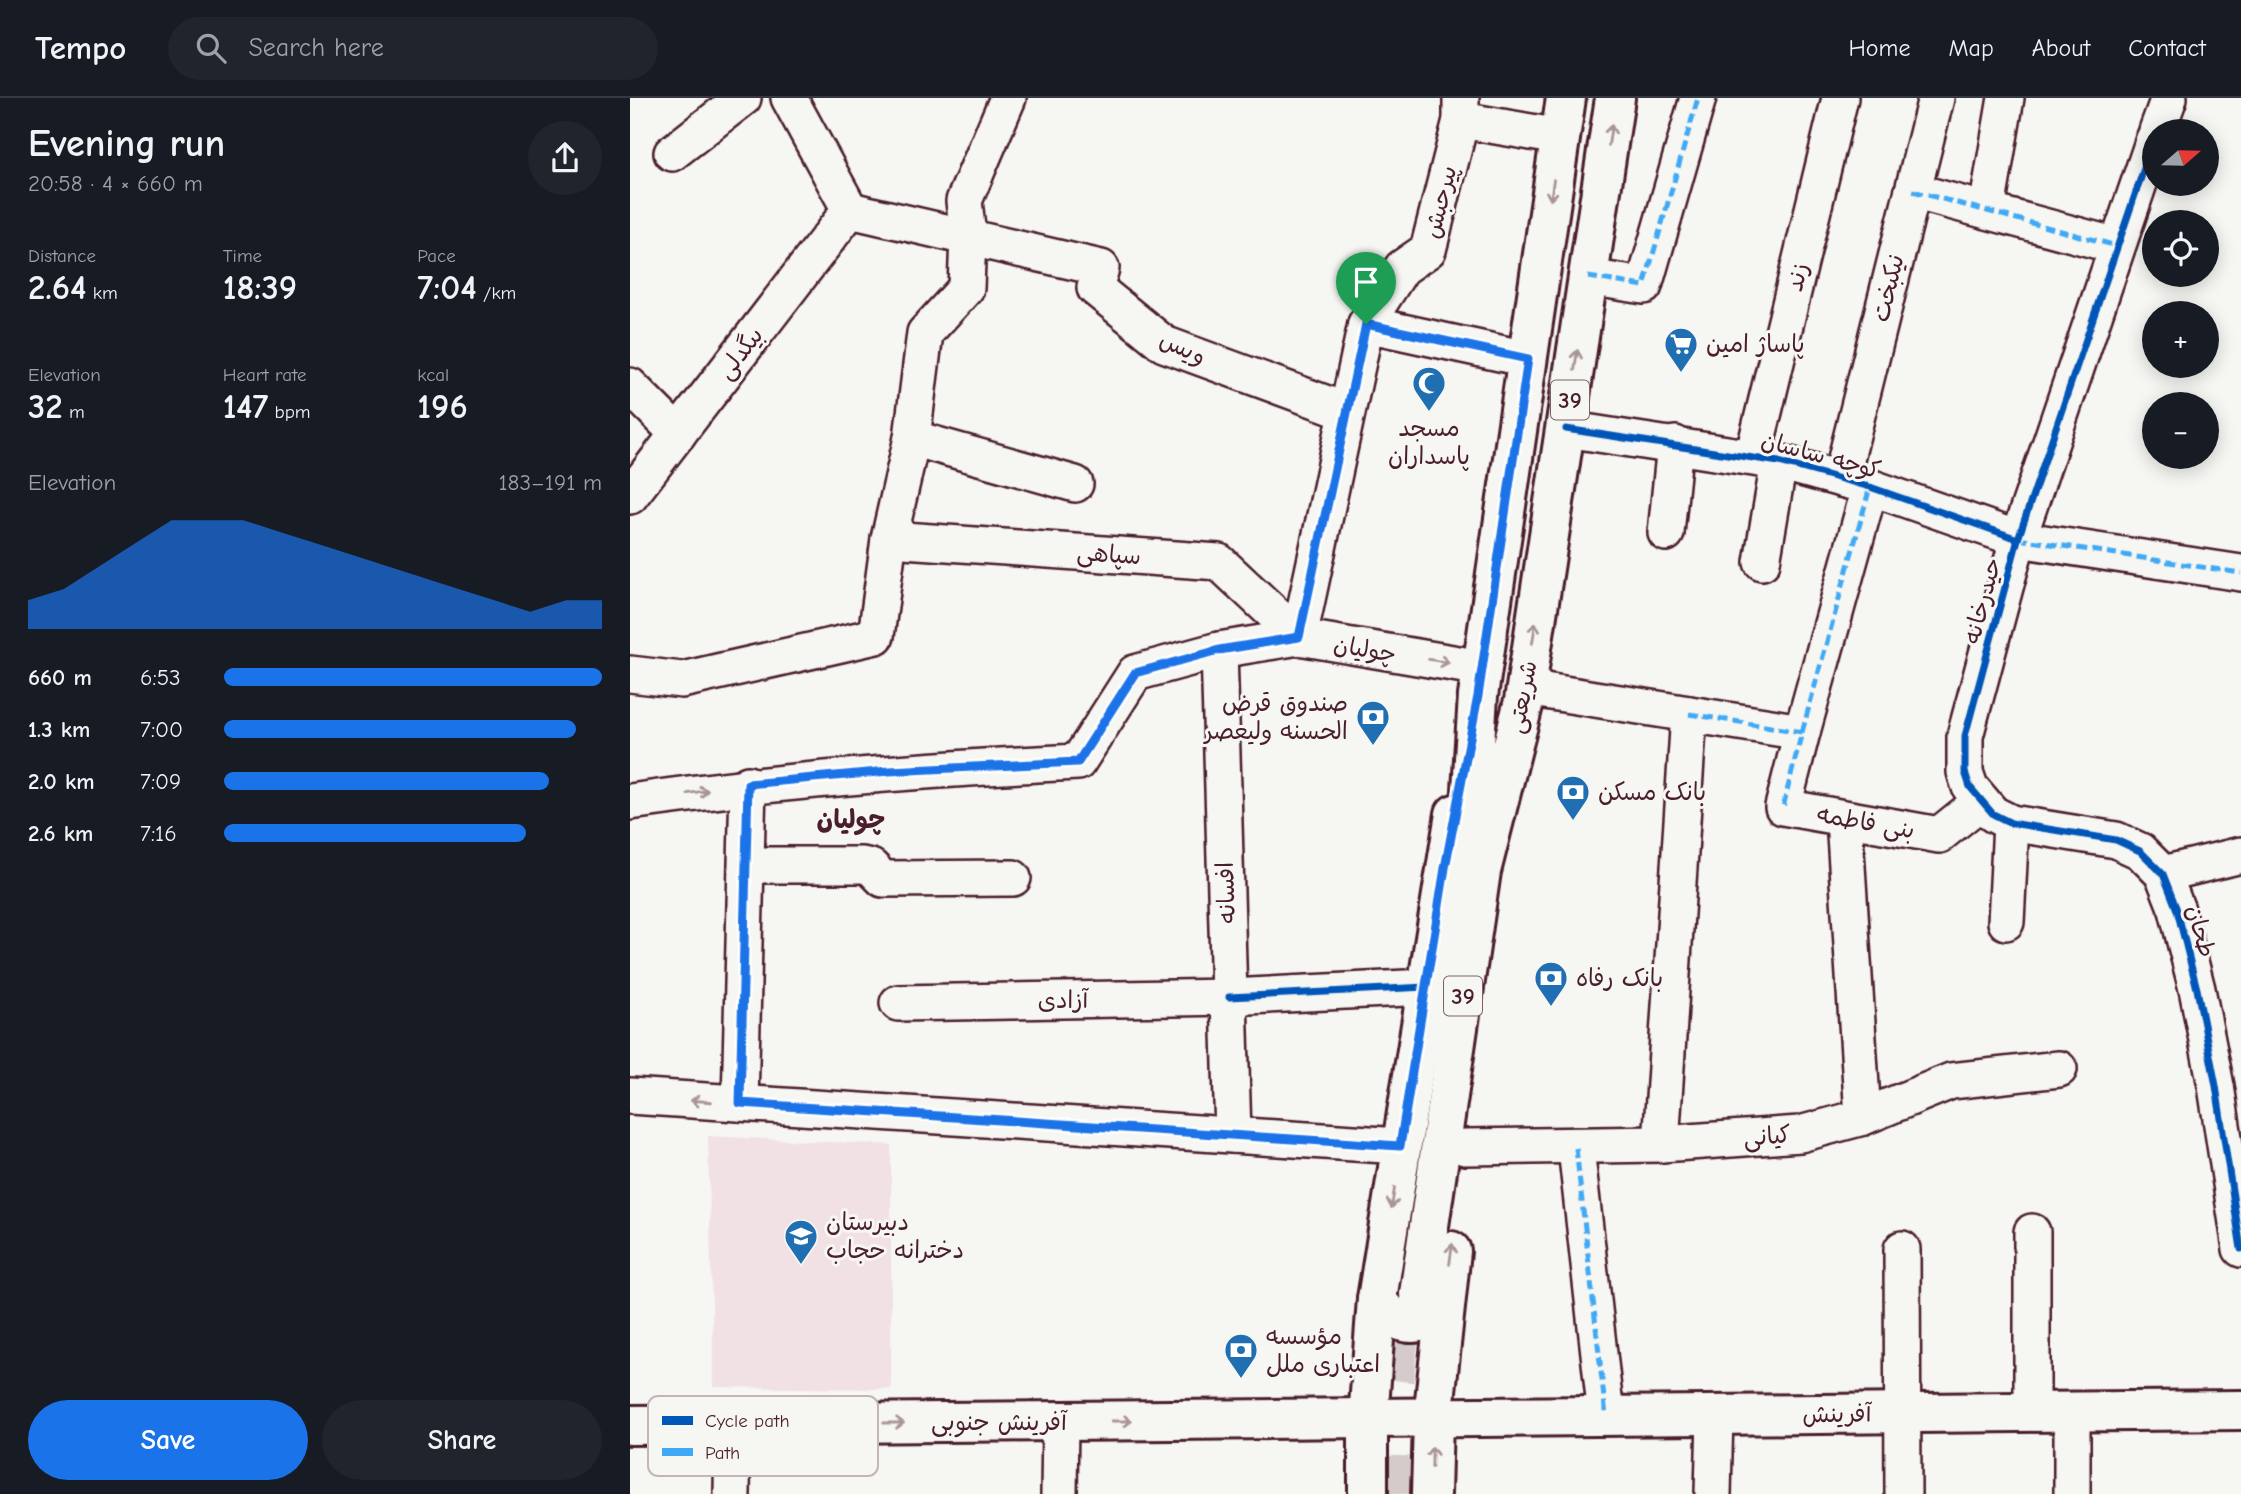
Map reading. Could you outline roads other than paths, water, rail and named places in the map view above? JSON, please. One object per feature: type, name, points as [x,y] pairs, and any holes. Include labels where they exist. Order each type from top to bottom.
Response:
[{"type":"main road","name":"شریعتی","points":[[1411,1298],[1466,869],[1480,682],[1566,98]]},
{"type":"main road","name":"شریعتی","points":[[1411,1298],[1481,871],[1525,694],[1615,98]]},
{"type":"main road","points":[[1431,1494],[1433,1419],[1411,1298],[1400,1146],[1480,682]]},
{"type":"main road","points":[[1368,1494],[1368,1420],[1465,1147],[1504,875],[1525,694]]},
{"type":"main road","name":"آفرینش","points":[[1433,1419],[2241,1410]]},
{"type":"main road","name":"آفرینش جنوبی","points":[[878,1423],[1433,1419]]},
{"type":"main road","name":"آفرینش جنوبی","points":[[630,1425],[648,1425]]},
{"type":"street","points":[[672,153],[743,98]]},
{"type":"street","points":[[789,98],[850,210],[968,236]]},
{"type":"street","points":[[630,674],[682,680],[876,636],[889,539],[912,438],[925,333],[966,288],[968,236],[964,201],[1007,98]]},
{"type":"street","points":[[1588,277],[1644,286],[1698,98]]},
{"type":"street","name":"زند","points":[[1762,562],[1766,460],[1840,98]]},
{"type":"street","name":"نیکبخت","points":[[1783,807],[1856,483],[1913,191],[1936,98]]},
{"type":"street","points":[[1987,209],[2006,98]]},
{"type":"street","points":[[2161,119],[2169,98]]},
{"type":"street","points":[[1461,109],[1560,136]]},
{"type":"street","name":"پیرحبش","points":[[1366,324],[1402,268],[1428,250],[1461,109]]},
{"type":"street","name":"حیدرخانه","points":[[2142,174],[2018,539],[1965,736],[1965,772],[1980,802],[1993,814],[2011,823],[2116,840],[2140,850],[2163,874]]},
{"type":"street","points":[[1913,191],[2117,246]]},
{"type":"street","name":"بیگدلی","points":[[630,496],[850,210]]},
{"type":"street","name":"ویس","points":[[968,236],[1101,268],[1095,288],[1164,344],[1346,411]]},
{"type":"street","points":[[1299,637],[1366,324],[1528,359]]},
{"type":"street","points":[[630,386],[678,434]]},
{"type":"street","name":"کوچه ساسان","points":[[1566,429],[1766,460],[1856,483],[2018,539],[2241,573]]},
{"type":"street","points":[[912,438],[1075,484]]},
{"type":"street","points":[[1666,533],[1675,444]]},
{"type":"street","name":"سپاهی","points":[[889,539],[1219,562],[1299,637]]},
{"type":"street","name":"چولیان","points":[[630,802],[748,784],[889,771],[1078,762],[1135,673],[1219,650],[1299,637],[1480,682]]},
{"type":"street","name":"افسانه","points":[[1219,650],[1233,1135]]},
{"type":"street","points":[[1525,694],[1689,714],[1802,732]]},
{"type":"street","points":[[1661,1144],[1689,714]]},
{"type":"street","points":[[740,1103],[748,784]]},
{"type":"street","name":"بنی فاطمه","points":[[1783,807],[1939,835],[1980,802]]},
{"type":"street","points":[[1844,819],[1863,1117]]},
{"type":"street","points":[[2006,922],[2011,823]]},
{"type":"street","points":[[2163,874],[2241,855]]},
{"type":"street","points":[[747,865],[862,865],[871,867],[883,879],[1013,878]]},
{"type":"street","name":"طحان","points":[[2163,874],[2177,910],[2197,989],[2216,1086],[2241,1248]]},
{"type":"street","name":"آزادی","points":[[898,1003],[1229,997],[1426,987]]},
{"type":"street","name":"کیانی","points":[[1465,1147],[1661,1144],[1800,1133],[1863,1117],[1951,1081],[2059,1069]]},
{"type":"street","points":[[630,1096],[1400,1146]]},
{"type":"street","points":[[1576,1147],[1605,1416]]},
{"type":"street","points":[[2032,1233],[2032,1412]]},
{"type":"street","points":[[1902,1249],[1903,1494]]},
{"type":"street","points":[[2072,1412],[2072,1494]]},
{"type":"street","points":[[1713,1494],[1714,1415]]},
{"type":"street","points":[[1059,1494],[1060,1422]]},
{"type":"street","points":[[732,1476],[732,1494]]},
{"type":"tunnel","points":[[1390,1494],[1391,1416],[1404,1291]]},
{"type":"place","name":"پاساژ امین","points":[[1681,374]]},
{"type":"place","name":"مسجد پاسداران","points":[[1429,413]]},
{"type":"place","name":"صندوق قرض الحسنه ولیعصر","points":[[1373,747]]},
{"type":"place","name":"بانک مسکن","points":[[1573,822]]},
{"type":"place","name":"بانک رفاه","points":[[1551,1008]]},
{"type":"place","name":"دبیرستان دخترانه حجاب","points":[[801,1266]]},
{"type":"place","name":"مؤسسه اعتباری ملل","points":[[1241,1380]]},
{"type":"district","name":"چولیان","points":[[851,820]]}]
